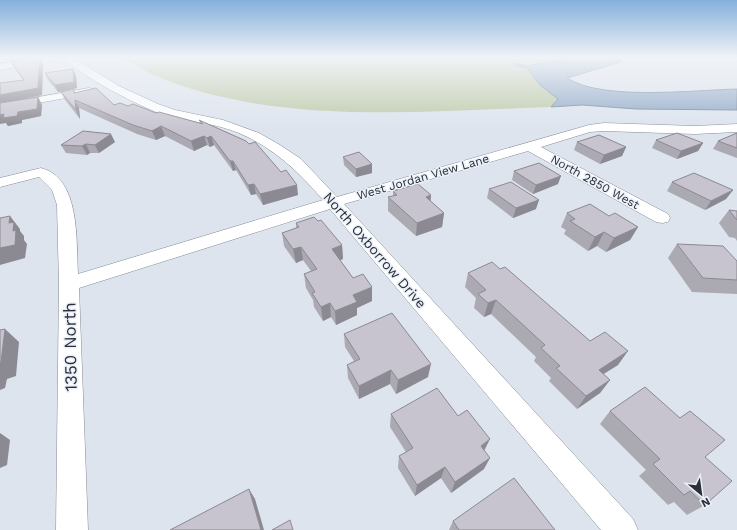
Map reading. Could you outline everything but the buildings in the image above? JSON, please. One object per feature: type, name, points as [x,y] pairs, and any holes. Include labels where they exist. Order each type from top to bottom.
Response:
[{"type":"street","name":"North Oxborrow Drive","points":[[104,82],[136,100],[169,112],[218,122],[271,143],[306,171],[622,530]]},
{"type":"street","points":[[0,107],[55,98],[110,86]]},
{"type":"street","name":"West Jordan View Lane","points":[[69,284],[334,203],[589,128],[604,127],[695,130],[737,128]]},
{"type":"street","name":"North 2850 West","points":[[529,146],[662,218]]},
{"type":"street","name":"1350 North","points":[[0,183],[41,172],[50,178],[59,189],[65,205],[69,284],[72,530]]},
{"type":"green space","points":[[172,82],[538,82],[558,99],[551,107],[453,111],[352,112],[302,109],[252,103],[204,93]]},
{"type":"water","points":[[538,82],[576,82],[602,90],[625,92],[674,92],[737,89],[737,110],[636,109],[582,105],[551,107],[558,99]]}]
